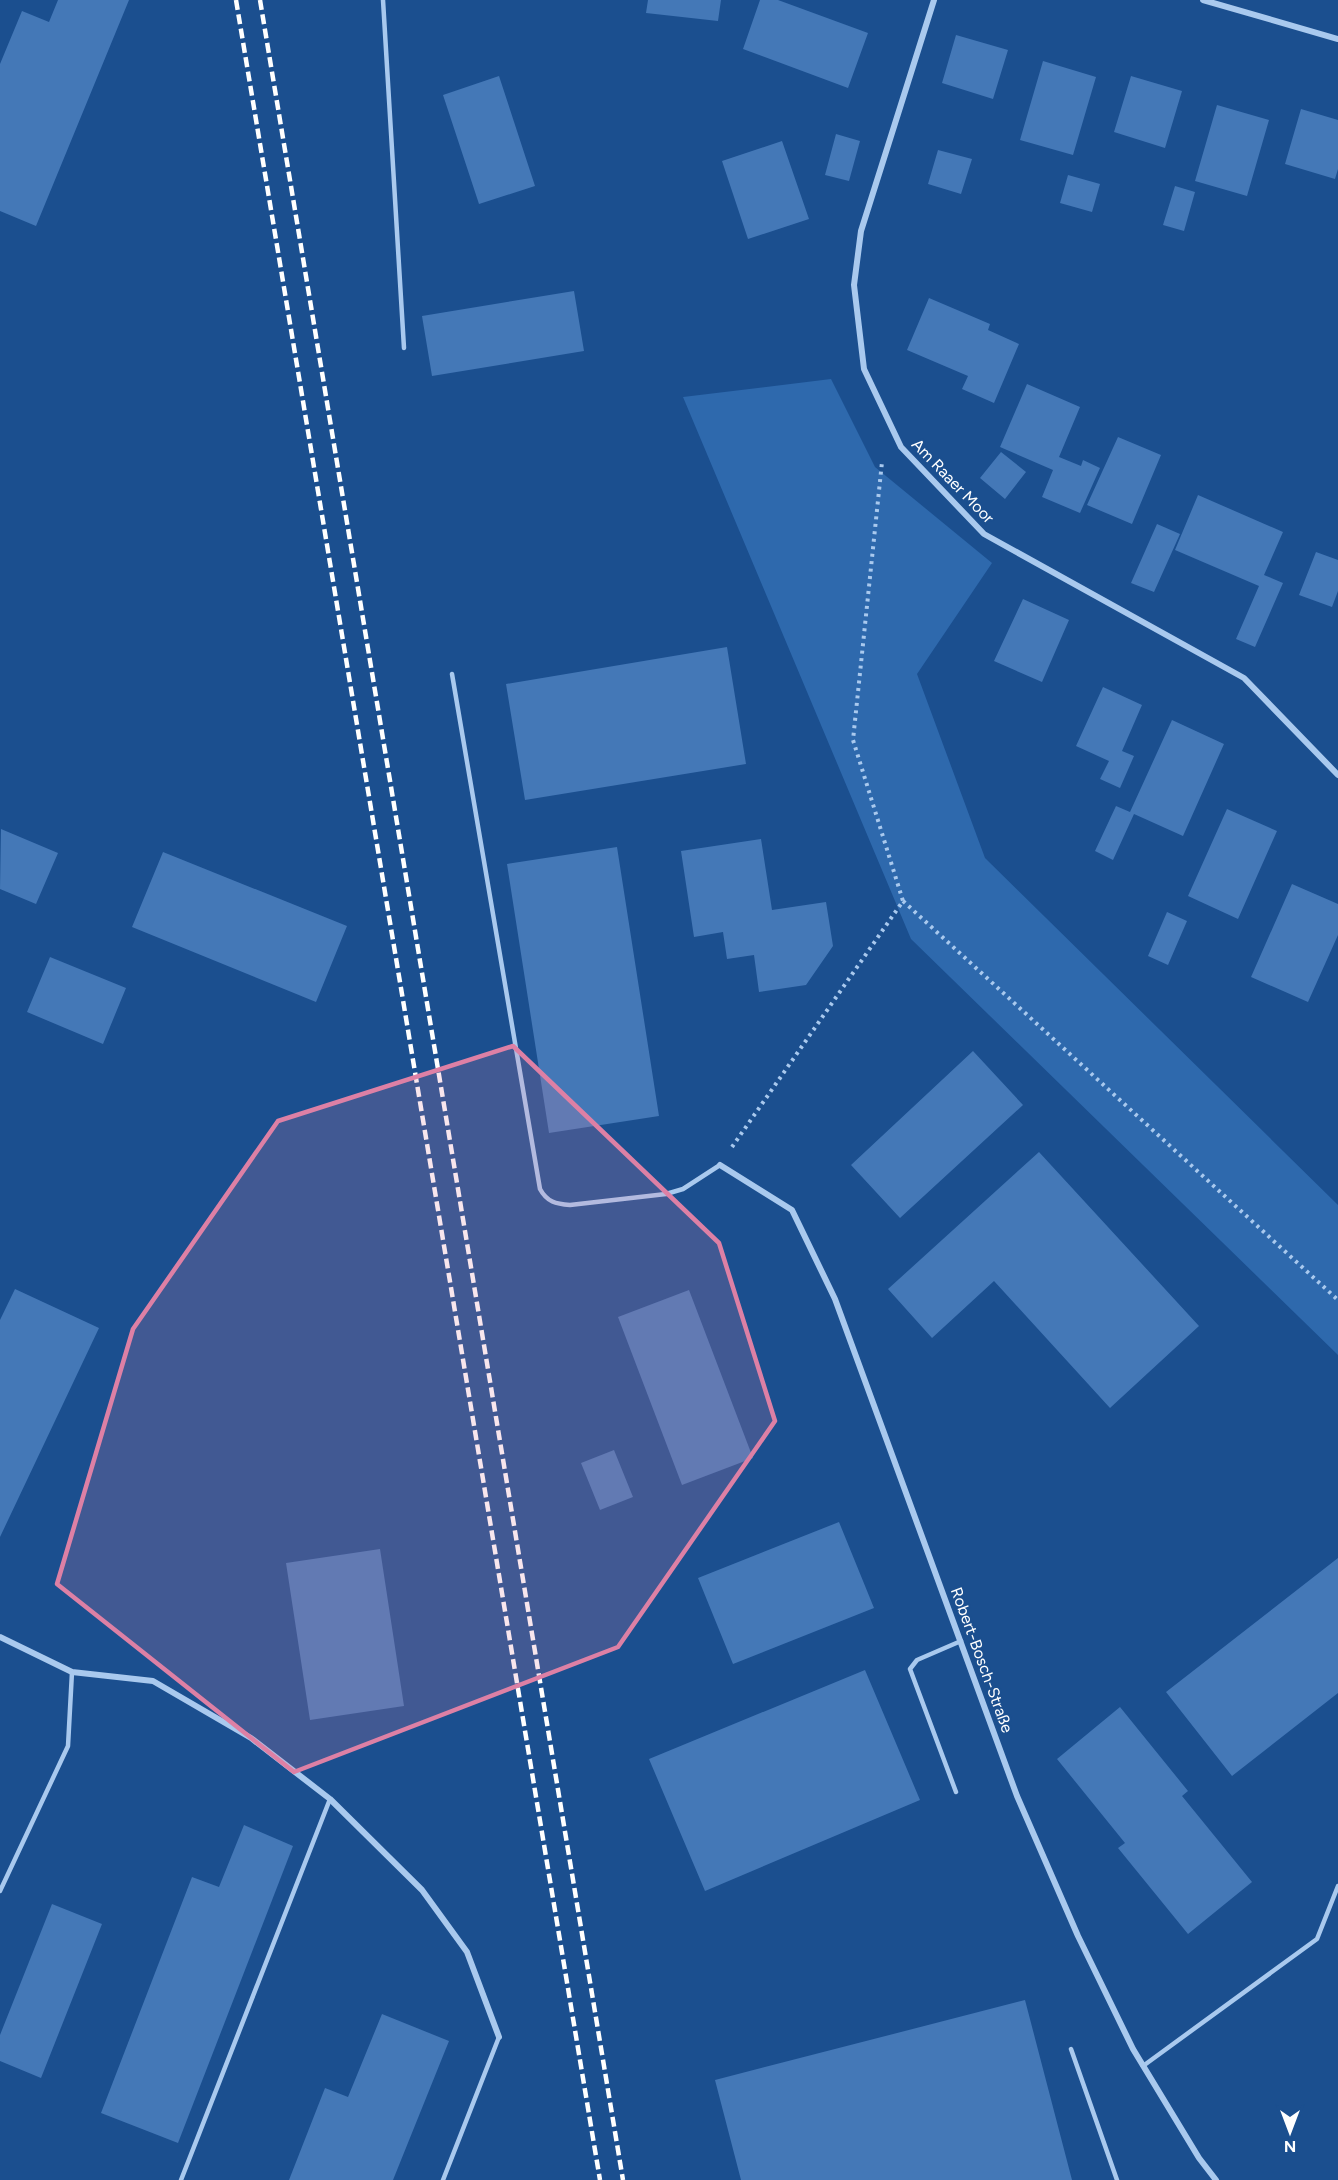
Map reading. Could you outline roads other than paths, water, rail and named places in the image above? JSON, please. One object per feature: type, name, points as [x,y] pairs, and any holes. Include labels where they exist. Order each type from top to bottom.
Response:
[{"type":"street","name":"Am Raaer Moor","points":[[934,0],[861,231],[854,285],[864,369],[901,447],[984,534],[1244,678],[1338,775]]},
{"type":"street","points":[[1203,0],[1338,39]]},
{"type":"street","name":"Robert-Bosch-Straße","points":[[720,1165],[792,1210],[835,1299],[1017,1796],[1045,1861],[1078,1936],[1143,2066],[1199,2158],[1216,2180]]},
{"type":"street","points":[[0,1637],[72,1672],[153,1681],[251,1738],[330,1799],[422,1890],[435,1907],[466,1952],[499,2037]]},
{"type":"lane","points":[[383,0],[404,348]]},
{"type":"lane","points":[[452,674],[540,1189],[544,1196],[556,1204],[570,1205],[666,1194],[683,1189],[720,1165]]},
{"type":"lane","points":[[956,1792],[910,1675],[910,1669],[917,1660],[961,1641]]},
{"type":"lane","points":[[0,1891],[68,1746],[72,1672]]},
{"type":"lane","points":[[181,2180],[330,1799]]},
{"type":"lane","points":[[1143,2066],[1317,1939],[1338,1886]]},
{"type":"lane","points":[[443,2180],[499,2037]]},
{"type":"lane","points":[[1071,2049],[1117,2180]]},
{"type":"railway","points":[[236,0],[600,2180]]},
{"type":"railway","points":[[260,0],[623,2180]]}]
